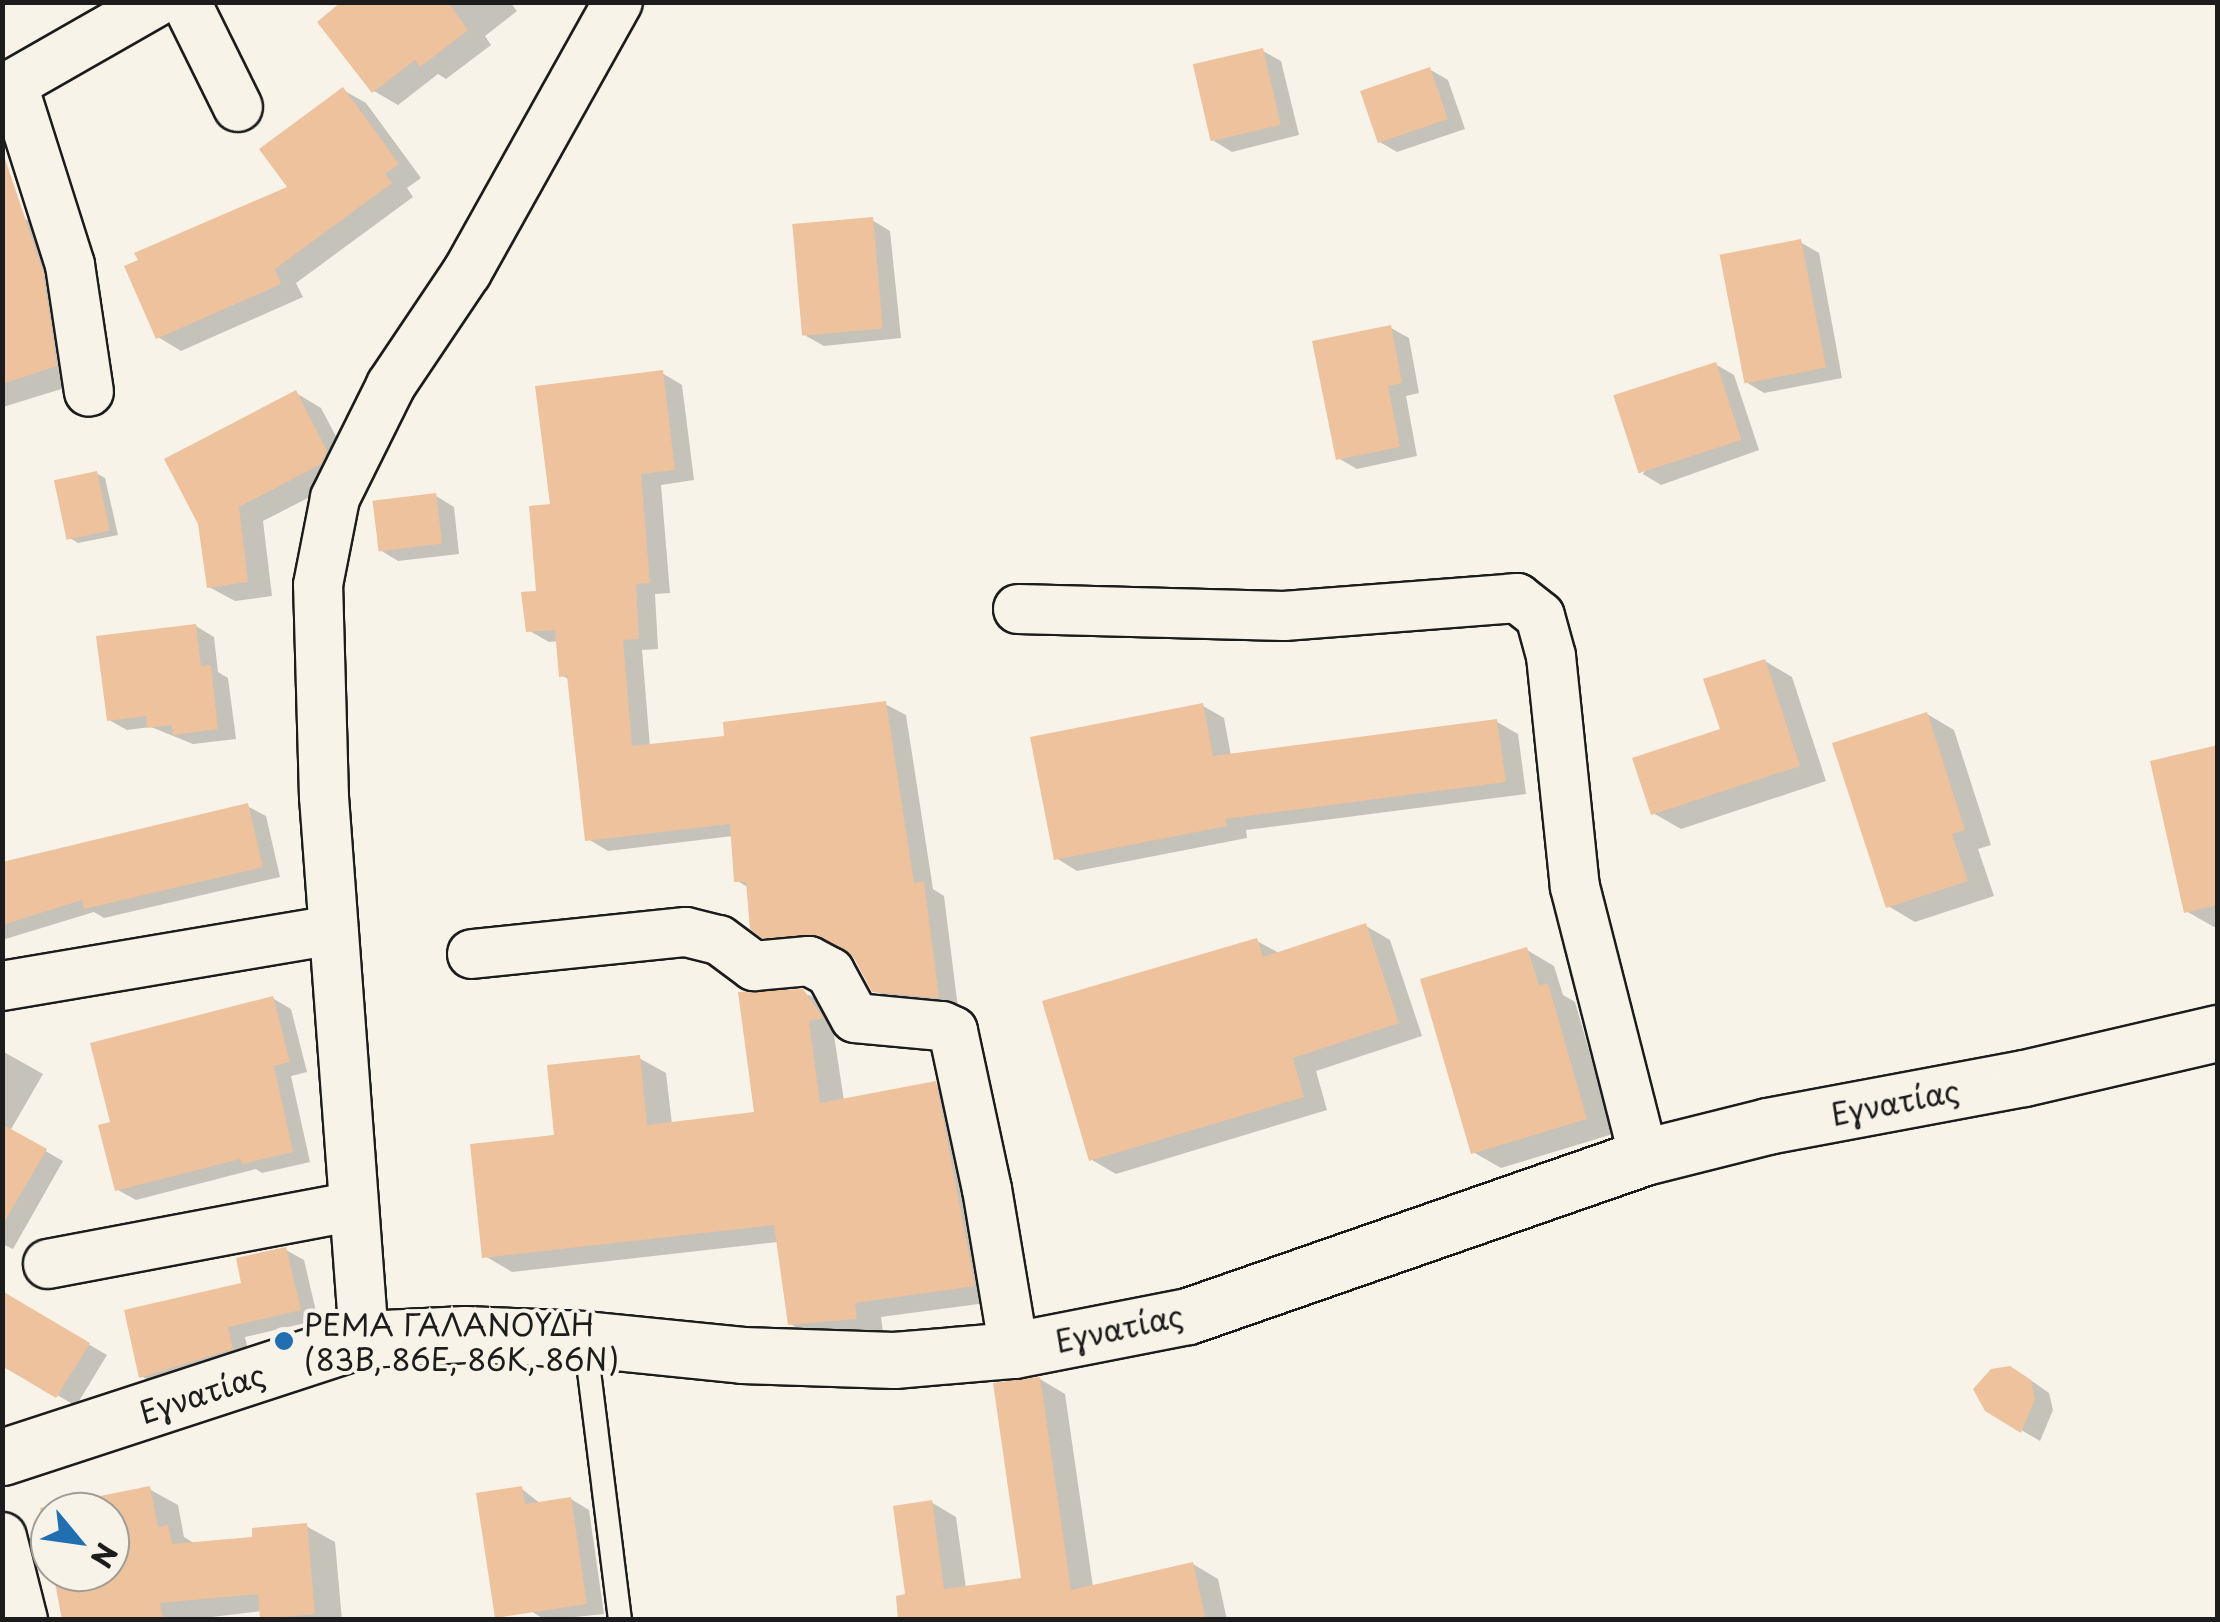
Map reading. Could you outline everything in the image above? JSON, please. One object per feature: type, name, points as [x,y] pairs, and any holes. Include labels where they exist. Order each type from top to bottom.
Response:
[{"type":"street","points":[[88,392],[70,266],[8,88],[156,2]]},
{"type":"street","points":[[186,2],[238,106]]},
{"type":"street","points":[[364,1339],[333,930],[318,585],[335,498],[391,385],[467,272],[618,2]]},
{"type":"street","points":[[1018,609],[1284,616],[1517,598],[1540,616],[1551,656],[1575,887],[1644,1157]]},
{"type":"street","points":[[2,986],[333,930]]},
{"type":"street","points":[[472,954],[686,932],[720,940],[754,966],[809,961],[830,972],[856,1018],[942,1026],[953,1031],[987,1189],[1014,1350]]},
{"type":"street","name":"Εγνατίας","points":[[2,1457],[364,1339],[465,1334],[585,1339],[742,1355],[894,1360],[1014,1350],[1188,1316],[1644,1157],[1767,1126],[2024,1078],[2218,1034]]},
{"type":"street","points":[[48,1264],[352,1207]]},
{"type":"street","points":[[2,1537],[24,1620]]},
{"type":"lane","points":[[585,1339],[620,1620]]},
{"type":"building","points":[[341,2],[448,2],[468,30],[420,67],[415,60],[372,93],[317,22]]},
{"type":"building","points":[[1263,48],[1281,125],[1211,141],[1193,64]]},
{"type":"building","points":[[1430,67],[1448,119],[1378,143],[1360,91]]},
{"type":"building","points":[[343,87],[399,164],[385,174],[392,183],[275,269],[281,284],[156,339],[124,266],[138,260],[134,253],[287,187],[259,149]]},
{"type":"building","points":[[2,150],[43,271],[57,366],[2,384]]},
{"type":"building","points":[[873,217],[883,329],[802,336],[792,224]]},
{"type":"building","points":[[1801,239],[1826,368],[1745,383],[1720,255]]},
{"type":"building","points":[[1391,325],[1402,383],[1388,386],[1400,447],[1336,460],[1312,341]]},
{"type":"building","points":[[1716,362],[1741,440],[1639,473],[1613,395]]},
{"type":"building","points":[[663,370],[675,470],[641,474],[650,583],[636,584],[639,639],[623,640],[632,746],[724,736],[723,722],[886,701],[914,883],[924,881],[939,998],[872,992],[854,958],[822,937],[762,938],[750,929],[746,882],[734,882],[730,824],[585,841],[567,676],[559,677],[555,630],[526,632],[521,592],[536,591],[529,506],[550,504],[535,386]]},
{"type":"building","points":[[296,390],[327,451],[321,464],[239,507],[248,582],[207,588],[198,524],[164,459]]},
{"type":"building","points":[[97,471],[110,531],[67,540],[54,480]]},
{"type":"building","points":[[436,493],[442,544],[379,551],[372,501]]},
{"type":"building","points":[[196,624],[201,666],[211,665],[218,729],[173,735],[172,725],[147,728],[146,716],[107,721],[96,636]]},
{"type":"building","points":[[1765,659],[1800,766],[1651,815],[1632,758],[1720,729],[1703,679]]},
{"type":"building","points":[[1203,703],[1213,756],[1497,719],[1506,782],[1225,819],[1227,826],[1054,860],[1030,737]]},
{"type":"building","points":[[1927,712],[1965,830],[1952,834],[1968,881],[1886,908],[1832,743]]},
{"type":"building","points":[[2218,745],[2218,905],[2184,913],[2150,761]]},
{"type":"building","points":[[248,803],[263,867],[84,909],[82,900],[2,925],[2,862]]},
{"type":"building","points":[[1366,923],[1399,1023],[1293,1058],[1304,1097],[1089,1161],[1042,1001],[1257,938],[1263,957]]},
{"type":"building","points":[[1527,947],[1539,986],[1548,983],[1587,1119],[1471,1154],[1420,979]]},
{"type":"building","points":[[803,989],[824,1018],[809,1021],[820,1103],[936,1081],[975,1286],[855,1303],[857,1319],[788,1325],[774,1225],[482,1258],[470,1144],[554,1135],[547,1065],[640,1055],[647,1125],[754,1112],[738,992]]},
{"type":"building","points":[[273,996],[290,1062],[274,1066],[293,1152],[242,1164],[240,1159],[115,1191],[98,1125],[110,1122],[90,1043]]},
{"type":"building","points":[[2,1124],[47,1149],[2,1226]]},
{"type":"building","points":[[286,1247],[301,1310],[228,1327],[233,1349],[139,1378],[124,1310],[241,1283],[236,1258]]},
{"type":"building","points":[[2,1291],[90,1343],[56,1398],[2,1366]]},
{"type":"building","points":[[2010,1366],[2031,1380],[2035,1399],[2021,1433],[1985,1411],[1973,1389],[1991,1369]]},
{"type":"building","points":[[1040,1377],[1071,1590],[1193,1562],[1206,1620],[898,1620],[896,1596],[905,1594],[893,1506],[932,1500],[944,1589],[1021,1578],[993,1383]]},
{"type":"building","points":[[150,1486],[158,1527],[168,1525],[172,1544],[252,1537],[252,1528],[307,1523],[315,1614],[260,1619],[258,1594],[160,1603],[163,1620],[62,1620],[57,1592],[130,1592],[130,1492],[120,1492]]},
{"type":"building","points":[[522,1486],[525,1504],[571,1497],[587,1604],[495,1618],[476,1493]]},
{"type":"place","name":"ΡΕΜΑ ΓΑΛΑΝΟΥΔΗ (83Β, 86Ε, 86Κ, 86Ν)","points":[[284,1341]]}]
